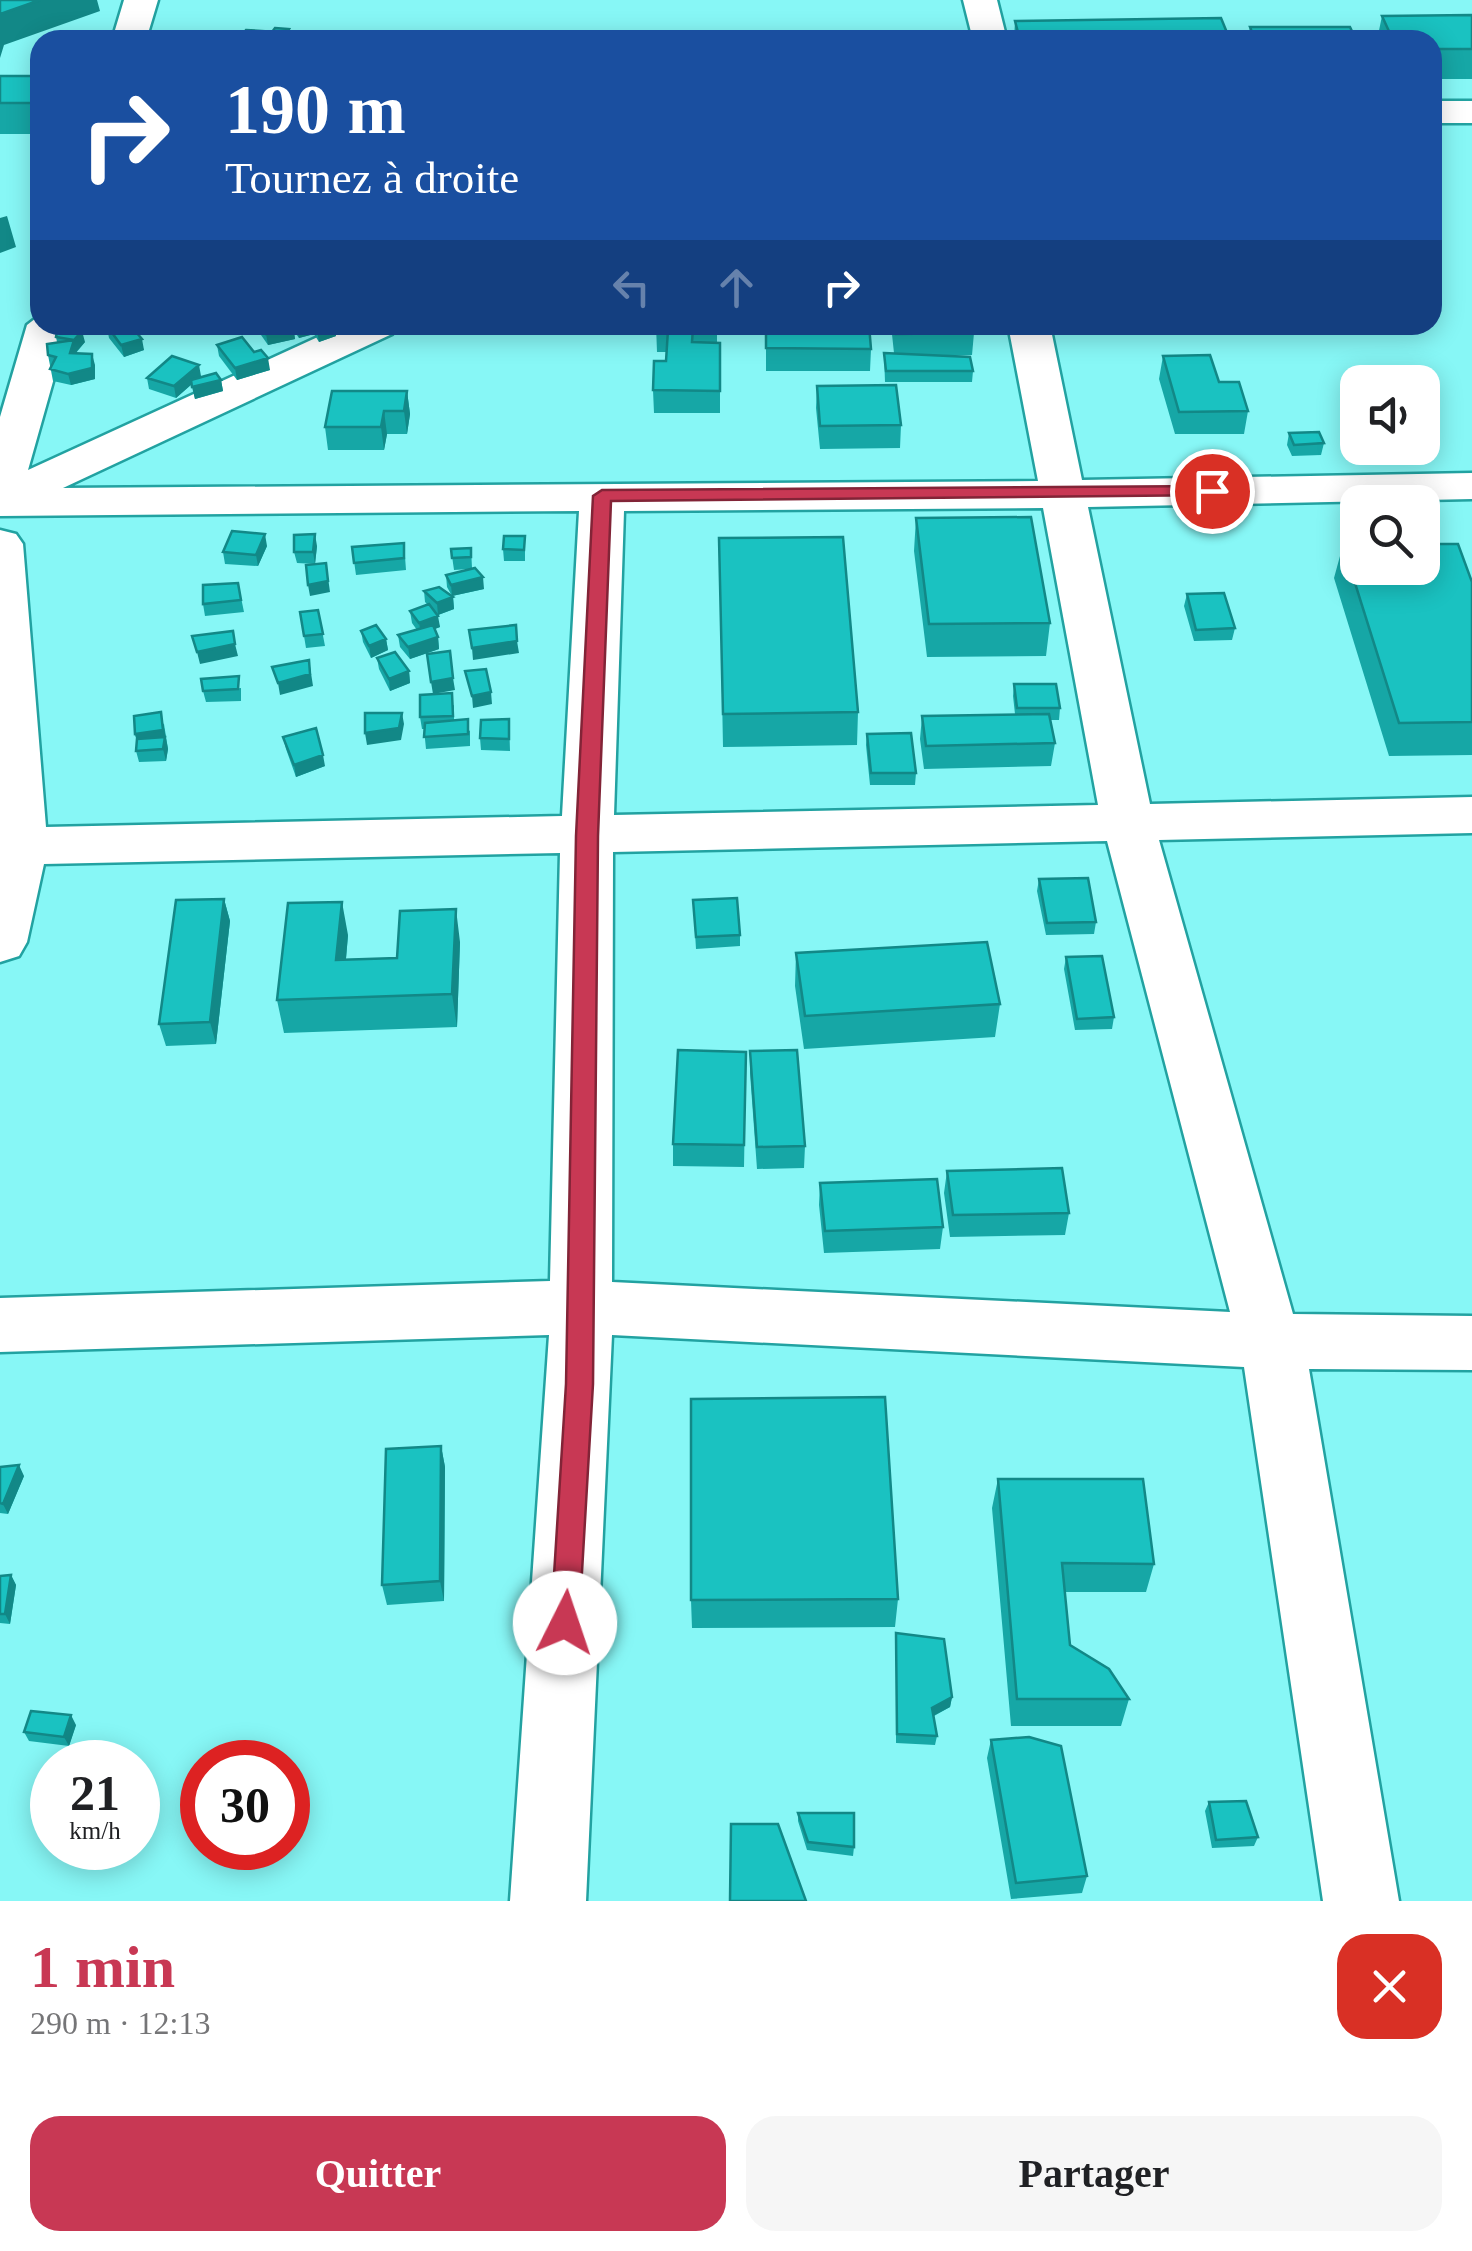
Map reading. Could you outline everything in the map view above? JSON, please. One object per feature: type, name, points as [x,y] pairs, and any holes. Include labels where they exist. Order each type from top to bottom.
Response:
[{"type":"street","points":[[132,30],[140,0]]},
{"type":"street","points":[[980,0],[988,30]]},
{"type":"street","points":[[1442,112],[1472,112]]},
{"type":"street","points":[[0,492],[45,335]]},
{"type":"street","points":[[0,502],[356,335]]},
{"type":"street","points":[[1031,335],[1128,823],[1281,1394],[1361,1901]]},
{"type":"street","points":[[0,502],[1064,494],[1472,486]]},
{"type":"street","points":[[548,1901],[581,1307],[587,836],[602,496]]},
{"type":"street","points":[[0,544],[21,846],[0,942]]},
{"type":"street","points":[[21,846],[1472,816]]},
{"type":"street","points":[[0,1325],[581,1307],[1268,1340],[1472,1343]]},
{"type":"building","points":[[0,0],[40,0],[0,14]]},
{"type":"building","points":[[1472,15],[1472,49],[1442,49],[1442,30],[1388,30],[1382,16]]},
{"type":"building","points":[[1221,18],[1226,30],[1017,30],[1015,21]]},
{"type":"building","points":[[1250,27],[1351,30],[1251,30]]},
{"type":"building","points":[[0,76],[30,76],[30,103],[0,103]]},
{"type":"building","points":[[56,335],[78,335],[74,340]]},
{"type":"building","points":[[114,335],[139,335],[142,339],[121,345]]},
{"type":"building","points":[[668,335],[692,335],[692,342],[720,343],[720,391],[653,390],[654,361],[666,361]]},
{"type":"building","points":[[766,335],[870,335],[871,349],[766,348]]},
{"type":"building","points":[[242,337],[254,352],[261,350],[268,358],[235,368],[217,345]]},
{"type":"building","points":[[74,340],[70,353],[92,354],[92,368],[68,374],[50,369],[56,357],[48,355],[47,344]]},
{"type":"building","points":[[884,353],[970,357],[973,371],[886,371]]},
{"type":"building","points":[[1210,355],[1219,382],[1239,382],[1248,411],[1179,412],[1163,356]]},
{"type":"building","points":[[172,356],[199,365],[174,386],[147,378]]},
{"type":"building","points":[[216,373],[221,380],[192,387],[191,380]]},
{"type":"building","points":[[896,385],[901,425],[820,426],[817,386]]},
{"type":"building","points":[[332,391],[407,391],[404,411],[384,411],[381,427],[325,427]]},
{"type":"building","points":[[1319,432],[1324,443],[1294,445],[1289,433]]},
{"type":"building","points":[[1031,517],[1050,623],[929,624],[916,518]]},
{"type":"building","points":[[232,531],[265,534],[256,555],[223,552]]},
{"type":"building","points":[[315,534],[313,552],[294,552],[294,535]]},
{"type":"building","points":[[504,536],[525,536],[524,550],[503,549]]},
{"type":"building","points":[[843,537],[858,712],[723,714],[719,538]]},
{"type":"building","points":[[404,543],[404,558],[354,563],[352,547]]},
{"type":"building","points":[[1440,544],[1458,544],[1472,582],[1472,722],[1399,723],[1356,585],[1440,585]]},
{"type":"building","points":[[471,548],[471,557],[452,558],[451,549]]},
{"type":"building","points":[[326,563],[328,581],[308,585],[306,565]]},
{"type":"building","points":[[475,568],[483,577],[451,585],[446,575]]},
{"type":"building","points":[[238,583],[241,600],[203,604],[203,585]]},
{"type":"building","points":[[439,587],[453,597],[437,603],[424,591]]},
{"type":"building","points":[[1224,593],[1235,628],[1196,630],[1187,594]]},
{"type":"building","points":[[429,604],[438,616],[419,623],[410,611]]},
{"type":"building","points":[[318,610],[323,634],[304,636],[300,612]]},
{"type":"building","points":[[376,625],[386,639],[369,646],[361,631]]},
{"type":"building","points":[[433,625],[438,637],[408,647],[398,635]]},
{"type":"building","points":[[516,625],[517,641],[472,648],[469,630]]},
{"type":"building","points":[[233,631],[235,644],[197,652],[192,636]]},
{"type":"building","points":[[450,651],[453,678],[431,682],[427,654]]},
{"type":"building","points":[[395,652],[409,671],[389,679],[377,658]]},
{"type":"building","points":[[309,660],[310,674],[278,683],[272,667]]},
{"type":"building","points":[[486,669],[491,692],[472,696],[465,671]]},
{"type":"building","points":[[239,676],[238,689],[203,691],[201,679]]},
{"type":"building","points":[[1014,684],[1056,684],[1060,708],[1017,708]]},
{"type":"building","points":[[452,693],[453,716],[420,717],[420,695]]},
{"type":"building","points":[[161,712],[163,730],[135,734],[134,716]]},
{"type":"building","points":[[365,713],[402,713],[399,728],[365,733]]},
{"type":"building","points":[[1049,714],[1055,743],[926,746],[922,716]]},
{"type":"building","points":[[468,719],[468,734],[424,737],[425,723]]},
{"type":"building","points":[[509,719],[509,739],[480,738],[481,720]]},
{"type":"building","points":[[316,728],[323,755],[294,765],[283,737]]},
{"type":"building","points":[[911,733],[916,773],[871,773],[867,734]]},
{"type":"building","points":[[165,737],[163,749],[136,751],[137,739]]},
{"type":"building","points":[[1088,878],[1096,922],[1047,923],[1039,879]]},
{"type":"building","points":[[737,898],[740,935],[696,937],[693,900]]},
{"type":"building","points":[[224,899],[210,1022],[159,1024],[176,900]]},
{"type":"building","points":[[342,902],[336,960],[397,958],[400,911],[456,909],[452,994],[277,1000],[288,903]]},
{"type":"building","points":[[987,942],[1000,1004],[805,1016],[796,953]]},
{"type":"building","points":[[1102,956],[1114,1017],[1077,1019],[1066,957]]},
{"type":"building","points":[[678,1050],[746,1052],[744,1145],[673,1144]]},
{"type":"building","points":[[797,1050],[805,1146],[757,1147],[750,1051]]},
{"type":"building","points":[[1062,1168],[1069,1213],[953,1215],[947,1171]]},
{"type":"building","points":[[937,1179],[943,1227],[825,1231],[820,1183]]},
{"type":"building","points":[[885,1397],[898,1599],[691,1600],[691,1399]]},
{"type":"building","points":[[441,1446],[440,1581],[382,1585],[386,1449]]},
{"type":"building","points":[[19,1465],[3,1504],[0,1503],[0,1467]]},
{"type":"building","points":[[998,1479],[1143,1479],[1154,1564],[1062,1563],[1070,1645],[1109,1669],[1129,1699],[1017,1699]]},
{"type":"building","points":[[11,1575],[5,1614],[0,1614],[0,1576]]},
{"type":"building","points":[[896,1633],[944,1639],[952,1697],[932,1708],[937,1736],[897,1734]]},
{"type":"building","points":[[31,1711],[71,1715],[64,1737],[24,1732]]},
{"type":"building","points":[[1029,1737],[1061,1746],[1087,1876],[1016,1883],[991,1740]]},
{"type":"building","points":[[1246,1801],[1258,1837],[1216,1840],[1209,1802]]},
{"type":"building","points":[[798,1813],[854,1813],[854,1847],[808,1842]]},
{"type":"building","points":[[731,1824],[778,1824],[806,1901],[730,1901]]},
{"type":"route","points":[[565,1623],[580,1384],[587,836],[602,496],[1212,491]]}]
